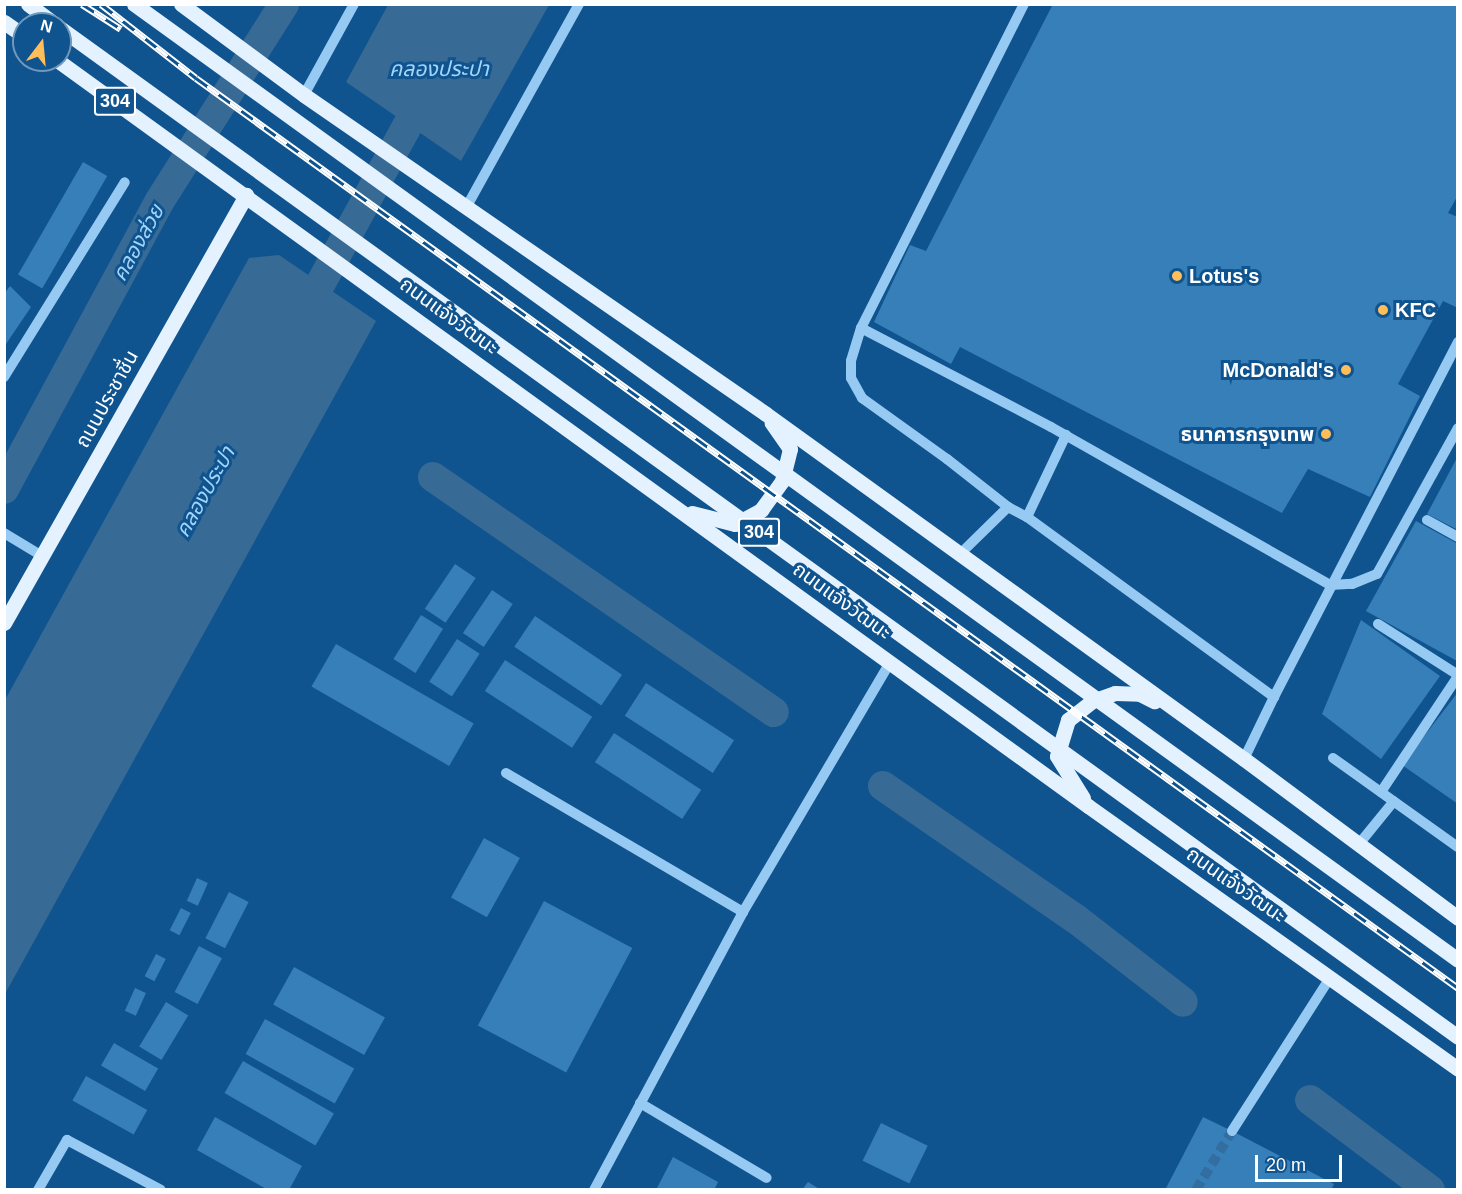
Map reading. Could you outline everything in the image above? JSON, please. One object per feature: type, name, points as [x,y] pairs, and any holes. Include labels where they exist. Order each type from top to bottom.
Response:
[{"type":"main road","points":[[134,4],[1458,960]]},
{"type":"main road","points":[[182,4],[304,95],[468,206],[766,414],[1244,759],[1457,916]]},
{"type":"main road","name":"ถนนแจ้งวัฒนะ","points":[[72,37],[1458,1037]]},
{"type":"main road","name":"ถนนแจ้งวัฒนะ","points":[[72,71],[1088,806],[1458,1069]]},
{"type":"main road","name":"ถนนประชาชื่น","points":[[4,623],[37,552],[246,195]]},
{"type":"main road","points":[[683,511],[735,524],[761,510],[782,481],[790,449],[766,414]]},
{"type":"main road","points":[[1088,806],[1057,756],[1068,720],[1092,701],[1115,693],[1140,694],[1180,714]]},
{"type":"street","points":[[304,95],[354,4]]},
{"type":"street","points":[[468,206],[579,4]]},
{"type":"street","points":[[1024,4],[861,328],[851,361],[852,378],[862,398],[1008,507],[1027,517],[1274,697]]},
{"type":"street","points":[[4,377],[125,182]]},
{"type":"street","points":[[861,328],[1066,435],[1330,585],[1352,585],[1377,574],[1458,428]]},
{"type":"street","points":[[1244,759],[1330,585],[1458,342]]},
{"type":"street","points":[[1027,517],[1066,435]]},
{"type":"street","points":[[960,554],[1008,507]]},
{"type":"street","points":[[1427,520],[1458,537]]},
{"type":"street","points":[[4,532],[37,552]]},
{"type":"street","points":[[1378,624],[1458,675],[1380,792]]},
{"type":"street","points":[[594,1190],[742,912],[891,662]]},
{"type":"street","points":[[1333,758],[1458,847]]},
{"type":"street","points":[[506,772],[742,912]]},
{"type":"street","points":[[1359,844],[1394,801]]},
{"type":"street","points":[[1232,1131],[1330,978]]},
{"type":"street","points":[[640,1103],[767,1178]]},
{"type":"street","points":[[38,1190],[67,1140],[161,1190]]},
{"type":"water","name":"คลองประปา","points":[[388,5],[549,5],[461,161],[346,82]]},
{"type":"water","points":[[279,255],[376,321],[5,994],[5,700],[249,258]]},
{"type":"building","name":"Lotus's","points":[[1053,4],[1458,4],[1458,195],[1448,213],[1458,217],[1458,308],[1443,301],[1398,384],[1420,396],[1370,497],[1308,469],[1282,513],[960,347],[951,364],[874,322],[910,245],[926,251]]},
{"type":"building","points":[[83,162],[107,176],[42,289],[18,275]]},
{"type":"building","points":[[10,286],[31,307],[4,347],[4,294]]},
{"type":"building","points":[[1458,456],[1458,530],[1427,514]]},
{"type":"building","points":[[1416,521],[1458,544],[1457,661],[1366,611]]},
{"type":"building","points":[[455,564],[476,578],[446,623],[425,609]]},
{"type":"building","points":[[492,590],[513,604],[484,647],[463,633]]},
{"type":"building","points":[[421,615],[443,629],[415,673],[393,659]]},
{"type":"building","points":[[535,616],[622,675],[601,705],[514,647]]},
{"type":"building","points":[[1361,620],[1440,676],[1381,759],[1322,714]]},
{"type":"building","points":[[457,639],[480,654],[452,696],[429,682]]},
{"type":"building","points":[[336,644],[474,724],[449,766],[312,686]]},
{"type":"building","points":[[505,660],[592,717],[572,748],[485,691]]},
{"type":"building","points":[[646,683],[734,740],[713,773],[625,716]]},
{"type":"building","points":[[1458,692],[1458,804],[1402,765]]},
{"type":"building","points":[[614,733],[701,790],[682,819],[595,762]]},
{"type":"building","points":[[484,838],[520,858],[487,917],[451,897]]},
{"type":"building","points":[[197,878],[208,883],[198,906],[187,901]]},
{"type":"building","points":[[229,892],[249,902],[225,948],[205,938]]},
{"type":"building","points":[[544,901],[632,948],[566,1072],[478,1025]]},
{"type":"building","points":[[181,908],[191,913],[179,935],[170,930]]},
{"type":"building","points":[[199,946],[222,958],[198,1004],[175,992]]},
{"type":"building","points":[[156,954],[166,959],[154,981],[145,976]]},
{"type":"building","points":[[294,967],[385,1017],[364,1055],[273,1005]]},
{"type":"building","points":[[135,988],[146,993],[136,1016],[125,1011]]},
{"type":"building","points":[[166,1002],[188,1015],[162,1060],[139,1047]]},
{"type":"building","points":[[265,1019],[354,1068],[335,1103],[246,1054]]},
{"type":"building","points":[[114,1043],[158,1068],[145,1091],[101,1066]]},
{"type":"building","points":[[243,1061],[334,1114],[315,1146],[225,1093]]},
{"type":"building","points":[[86,1076],[147,1110],[134,1134],[72,1100]]},
{"type":"building","points":[[215,1117],[302,1166],[289,1190],[268,1190],[197,1150]]},
{"type":"building","points":[[1203,1117],[1334,1184],[1331,1190],[1165,1190]]},
{"type":"building","points":[[881,1123],[928,1146],[909,1184],[863,1161]]},
{"type":"building","points":[[673,1157],[718,1182],[714,1190],[656,1190]]},
{"type":"building","points":[[808,1182],[821,1190],[802,1190]]},
{"type":"waterway","name":"คลองส่วย","points":[[4,489],[159,202],[284,4]]},
{"type":"waterway","name":"คลองประปา","points":[[301,319],[428,88]]},
{"type":"waterway","points":[[433,477],[774,712]]},
{"type":"waterway","points":[[883,786],[1076,919],[1183,1002]]},
{"type":"waterway","points":[[1310,1100],[1430,1190]]},
{"type":"tunnel","points":[[1196,1190],[1232,1131]]},
{"type":"railway","points":[[82,4],[121,29]]},
{"type":"railway","points":[[101,4],[196,78],[1458,988]]},
{"type":"place","name":"Lotus's","points":[[1177,276]]},
{"type":"place","name":"KFC","points":[[1383,310]]},
{"type":"place","name":"McDonald's","points":[[1346,370]]},
{"type":"place","name":"ธนาคารกรุงเทพ","points":[[1326,434]]}]
